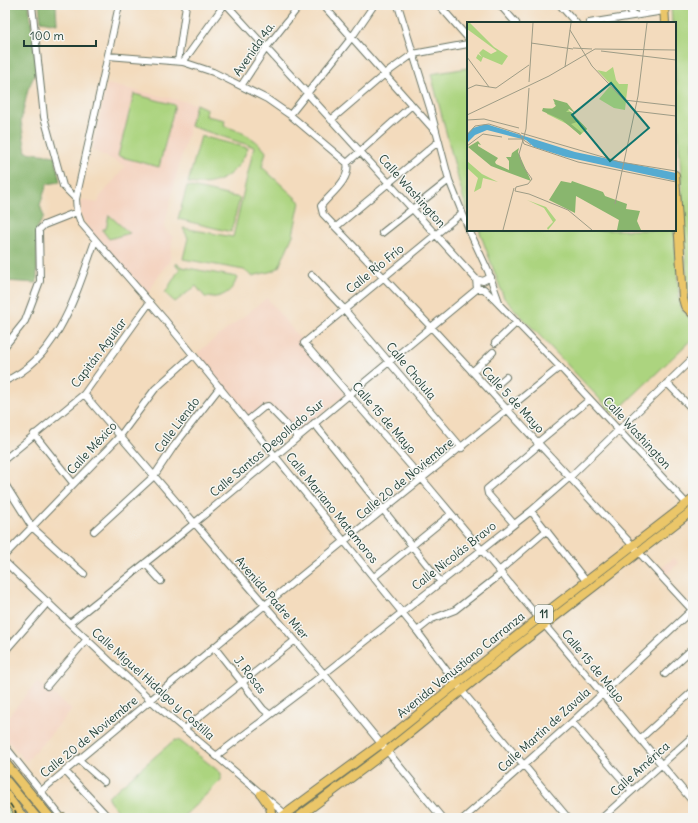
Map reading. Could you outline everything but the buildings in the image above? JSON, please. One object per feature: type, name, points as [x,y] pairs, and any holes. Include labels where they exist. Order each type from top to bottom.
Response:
[{"type":"highway","points":[[5,763],[50,818]]},
{"type":"highway","points":[[5,794],[23,818]]},
{"type":"main road","points":[[664,8],[665,22]]},
{"type":"main road","points":[[676,190],[683,299],[686,306],[693,314]]},
{"type":"main road","name":"Calle Washington","points":[[690,501],[693,510]]},
{"type":"main road","name":"Avenida Venustiano Carranza","points":[[285,817],[381,744],[456,683],[690,501]]},
{"type":"main road","name":"Avenida Venustiano Carranza","points":[[297,818],[387,751],[544,625],[693,510]]},
{"type":"main road","points":[[7,781],[32,818]]},
{"type":"main road","points":[[7,781],[37,818]]},
{"type":"main road","points":[[261,794],[270,807],[272,818]]},
{"type":"street","points":[[32,5],[44,118],[63,186],[76,199]]},
{"type":"street","points":[[5,346],[25,321],[40,281],[39,230],[44,225],[77,212],[76,199],[119,5]]},
{"type":"street","points":[[181,61],[186,5]]},
{"type":"street","points":[[181,61],[225,5]]},
{"type":"street","name":"Calle Washington","points":[[225,5],[308,93],[476,280]]},
{"type":"street","name":"Avenida 4a.","points":[[241,86],[266,48],[300,5]]},
{"type":"street","points":[[323,5],[436,133]]},
{"type":"street","points":[[290,115],[352,37],[374,5]]},
{"type":"street","points":[[398,5],[439,141],[449,180],[467,225]]},
{"type":"street","points":[[439,5],[467,37]]},
{"type":"street","points":[[500,5],[515,22]]},
{"type":"street","points":[[560,5],[575,22]]},
{"type":"street","points":[[625,5],[634,15]]},
{"type":"street","points":[[640,5],[641,14]]},
{"type":"street","points":[[595,22],[641,14],[664,8]]},
{"type":"street","points":[[331,120],[385,74],[413,54],[467,44]]},
{"type":"street","points":[[108,56],[181,61],[213,72],[266,99],[290,115],[347,163],[359,150],[412,105]]},
{"type":"street","points":[[336,227],[439,141]]},
{"type":"street","name":"Calle 5 de Mayo","points":[[347,163],[345,177],[321,208],[323,214],[431,327],[692,610]]},
{"type":"street","points":[[382,233],[449,180]]},
{"type":"street","name":"Calle Mariano Matamoros","points":[[77,212],[86,231],[150,302],[220,387],[417,631],[462,691],[568,818]]},
{"type":"street","name":"Calle Río Frío","points":[[304,344],[344,309],[462,213]]},
{"type":"street","points":[[470,231],[491,277],[502,307]]},
{"type":"street","points":[[5,381],[24,371],[57,333],[71,309],[95,241]]},
{"type":"street","name":"Calle Cholula","points":[[312,275],[344,309],[462,448]]},
{"type":"street","points":[[477,289],[476,280],[483,281],[491,277]]},
{"type":"street","name":"Calle Washington","points":[[477,289],[484,289],[560,367],[619,431],[690,501]]},
{"type":"street","name":"Calle Santos Degollado Sur","points":[[70,623],[194,524],[275,455],[477,289]]},
{"type":"street","name":"Capitán Aguilar","points":[[5,459],[84,394],[150,302]]},
{"type":"street","points":[[495,343],[517,322]]},
{"type":"street","name":"Calle 15 de Mayo","points":[[304,344],[350,394],[693,802]]},
{"type":"street","points":[[472,372],[493,352]]},
{"type":"street","name":"Calle México","points":[[5,555],[120,436],[150,394],[193,355]]},
{"type":"street","name":"Calle Nicolás Bravo","points":[[216,756],[324,674],[480,549],[531,511],[619,431],[693,358]]},
{"type":"street","name":"Calle 20 de Noviembre","points":[[41,791],[265,605],[423,480],[560,367]]},
{"type":"street","points":[[490,392],[506,377]]},
{"type":"street","points":[[668,383],[693,410]]},
{"type":"street","name":"Calle Liendo","points":[[94,531],[154,476],[174,446],[220,387]]},
{"type":"street","name":"Avenida Padre Mier","points":[[84,394],[265,605],[294,641],[324,674],[442,818]]},
{"type":"street","points":[[514,524],[488,494],[487,489],[589,400]]},
{"type":"street","points":[[247,421],[264,407],[268,406],[298,437]]},
{"type":"street","points":[[314,423],[440,581]]},
{"type":"street","points":[[34,434],[73,483]]},
{"type":"street","points":[[5,484],[32,527],[84,574]]},
{"type":"street","points":[[531,511],[586,581]]},
{"type":"street","points":[[374,577],[451,514]]},
{"type":"street","points":[[417,631],[432,619],[455,610],[547,530]]},
{"type":"street","name":"Calle Miguel Hidalgo y Costilla","points":[[5,562],[151,700],[261,794],[285,817]]},
{"type":"street","points":[[145,563],[161,581]]},
{"type":"street","points":[[5,651],[48,602]]},
{"type":"street","name":"Calle Martín de Zavala","points":[[464,818],[572,722],[692,610]]},
{"type":"street","points":[[47,686],[87,639]]},
{"type":"street","points":[[184,729],[294,641]]},
{"type":"street","name":"J. Rosas","points":[[214,648],[243,682],[263,709],[270,714]]},
{"type":"street","points":[[665,674],[693,648]]},
{"type":"street","points":[[640,739],[693,691]]},
{"type":"street","points":[[572,722],[632,791]]},
{"type":"street","name":"Calle América","points":[[602,818],[693,736]]},
{"type":"street","points":[[5,746],[63,818]]},
{"type":"street","points":[[78,759],[104,782]]},
{"type":"street","points":[[65,771],[109,818]]},
{"type":"shaded area","points":[[107,84],[196,104],[164,228],[173,237],[170,260],[154,282],[149,294],[106,250],[88,228],[81,215],[80,200],[98,203],[100,197],[126,166],[92,150]]},
{"type":"shaded area","points":[[267,298],[345,394],[296,435],[269,403],[249,419],[197,353]]},
{"type":"shaded area","points":[[674,558],[679,563],[666,575],[661,568]]},
{"type":"shaded area","points":[[578,639],[586,647],[576,655],[568,647]]},
{"type":"shaded area","points":[[38,681],[72,710],[26,762],[5,738],[5,720]]},
{"type":"green space","points":[[5,5],[29,5],[37,70],[28,89],[21,121],[26,152],[55,156],[60,182],[47,184],[40,205],[44,217],[37,228],[37,283],[5,281]]},
{"type":"green space","points":[[39,5],[56,5],[57,24],[41,21]]},
{"type":"green space","points":[[671,5],[693,5],[693,306],[688,300],[676,87],[676,22],[672,22]]},
{"type":"green space","points":[[467,68],[467,209],[465,205],[431,74]]},
{"type":"green space","points":[[134,94],[175,105],[159,167],[118,156]]},
{"type":"green space","points":[[196,104],[207,109],[206,116],[225,120],[224,126],[242,133],[258,143],[266,152],[262,167],[300,202],[293,235],[279,267],[273,271],[252,276],[244,270],[183,259],[188,238],[183,228],[233,237],[254,147],[190,126]]},
{"type":"green space","points":[[201,136],[248,148],[238,166],[225,178],[208,183],[188,183]]},
{"type":"green space","points":[[187,186],[240,198],[231,232],[178,219]]},
{"type":"green space","points":[[109,215],[130,233],[109,239],[103,229],[106,229]]},
{"type":"green space","points":[[479,231],[674,231],[680,307],[693,322],[693,338],[614,414],[504,298]]},
{"type":"green space","points":[[176,263],[182,267],[237,277],[235,283],[229,291],[221,296],[205,297],[196,286],[175,302],[165,293],[180,268],[176,266]]},
{"type":"green space","points":[[176,740],[180,741],[221,773],[221,780],[182,818],[123,818],[109,801],[108,797]]},
{"type":"green space","points":[[5,797],[19,818],[5,818]]},
{"type":"railway","points":[[5,796],[19,818]]}]
